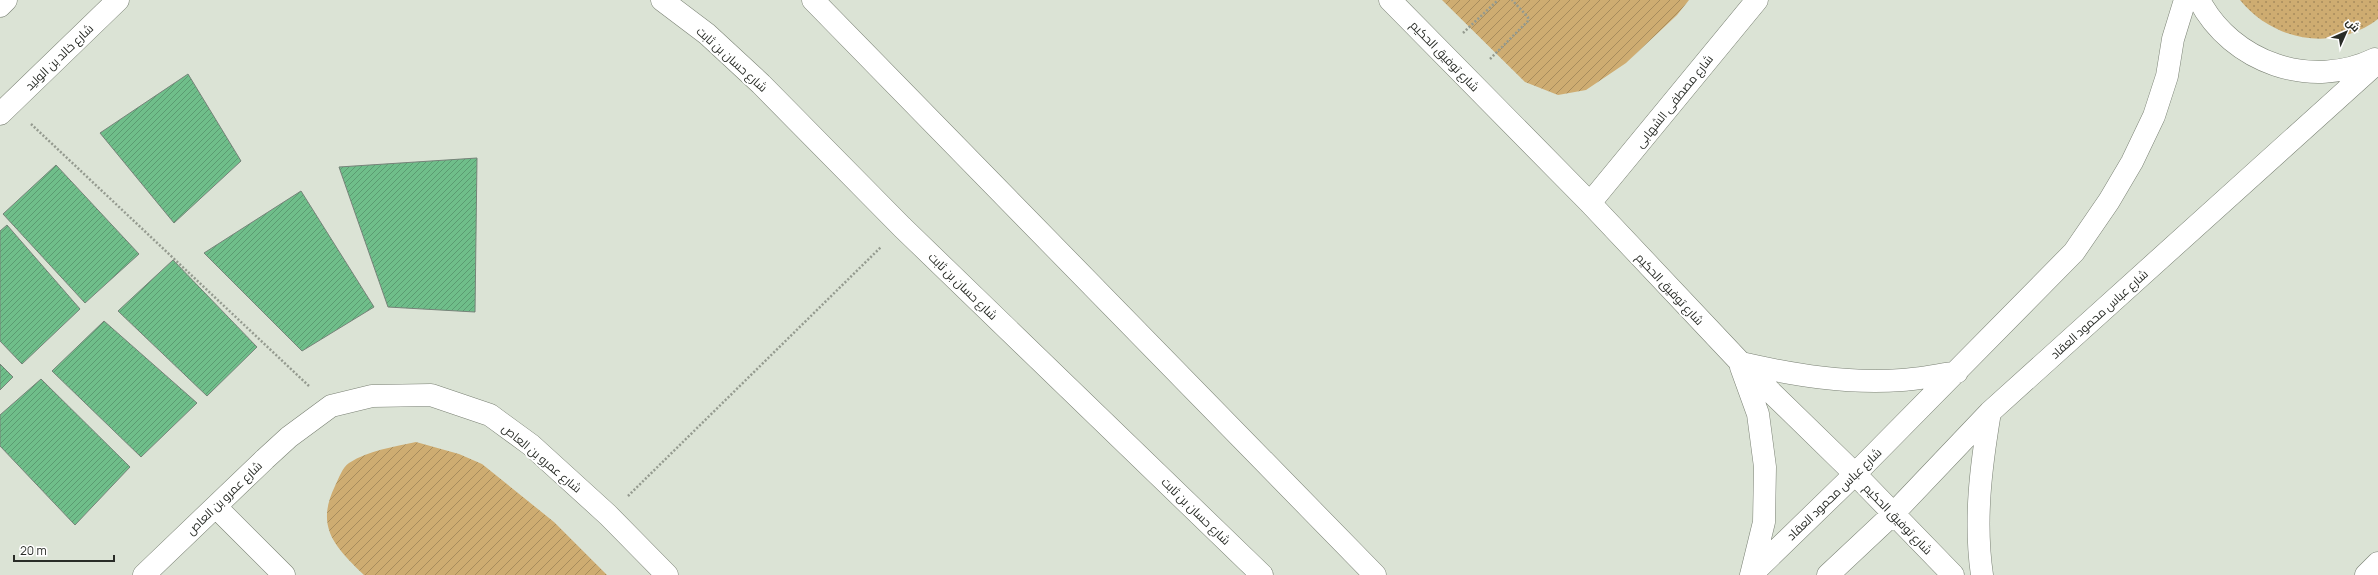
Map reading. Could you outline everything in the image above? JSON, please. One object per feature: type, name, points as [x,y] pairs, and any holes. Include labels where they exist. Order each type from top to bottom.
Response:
[{"type":"street","points":[[0,6],[6,0]]},
{"type":"street","name":"شارع خالد بن الوليد","points":[[5,110],[118,0]]},
{"type":"street","name":"شارع حسان بن ثابت","points":[[662,0],[707,34],[761,84],[902,227],[1262,575]]},
{"type":"street","points":[[813,0],[1375,575]]},
{"type":"street","name":"شارع توفيق الحكيم","points":[[1390,0],[1441,54],[1590,203],[1740,362],[1855,474],[1953,575]]},
{"type":"street","name":"شارع مصطفى الشهابى","points":[[1590,203],[1757,0]]},
{"type":"street","name":"شارع عباس محمود العقاد","points":[[1751,575],[1957,372],[2074,252],[2109,201],[2132,162],[2154,116],[2167,76],[2173,38],[2185,0]]},
{"type":"street","points":[[2199,0],[2207,14],[2230,40],[2259,60],[2286,68],[2328,72],[2360,66],[2378,57]]},
{"type":"street","name":"شارع عباس محمود العقاد","points":[[1828,575],[1893,514],[1990,412],[2378,62]]},
{"type":"street","points":[[1740,362],[1794,375],[1848,381],[1903,380],[1957,372]]},
{"type":"street","points":[[1740,362],[1758,414],[1766,467],[1764,522],[1751,575]]},
{"type":"street","name":"شارع عمرو بن العاص","points":[[144,575],[289,437],[331,406],[372,396],[431,395],[490,415],[531,445],[608,515],[667,575]]},
{"type":"street","points":[[1982,575],[1978,510],[1982,461],[1990,412]]},
{"type":"street","points":[[216,507],[284,575]]},
{"type":"street","points":[[2366,575],[2378,563]]},
{"type":"path","points":[[1441,54],[1498,0]]},
{"type":"path","points":[[1468,81],[1528,21],[1528,17],[1512,0]]},
{"type":"path","points":[[5,110],[331,406]]},
{"type":"path","points":[[608,515],[902,227]]},
{"type":"shaded area","points":[[1442,0],[1689,0],[1677,15],[1626,63],[1586,90],[1558,95],[1525,82]]},
{"type":"shaded area","points":[[2240,0],[2378,0],[2378,19],[2361,29],[2343,36],[2324,39],[2306,38],[2287,33],[2270,25],[2254,14]]},
{"type":"shaded area","points":[[416,442],[459,454],[482,464],[554,522],[607,575],[364,575],[344,555],[331,535],[327,513],[329,500],[341,473],[349,463],[373,452]]},
{"type":"building","points":[[188,74],[241,161],[174,223],[100,133]]},
{"type":"building","points":[[477,158],[475,312],[388,307],[339,167]]},
{"type":"building","points":[[56,165],[139,254],[85,303],[3,214]]},
{"type":"building","points":[[301,191],[374,307],[302,351],[204,253]]},
{"type":"building","points":[[7,225],[80,309],[22,364],[0,341],[0,231]]},
{"type":"building","points":[[173,260],[257,347],[207,396],[118,311]]},
{"type":"building","points":[[104,321],[197,403],[141,457],[52,371]]},
{"type":"building","points":[[0,364],[13,377],[0,390]]},
{"type":"building","points":[[41,379],[130,467],[75,525],[0,446],[0,415]]}]
